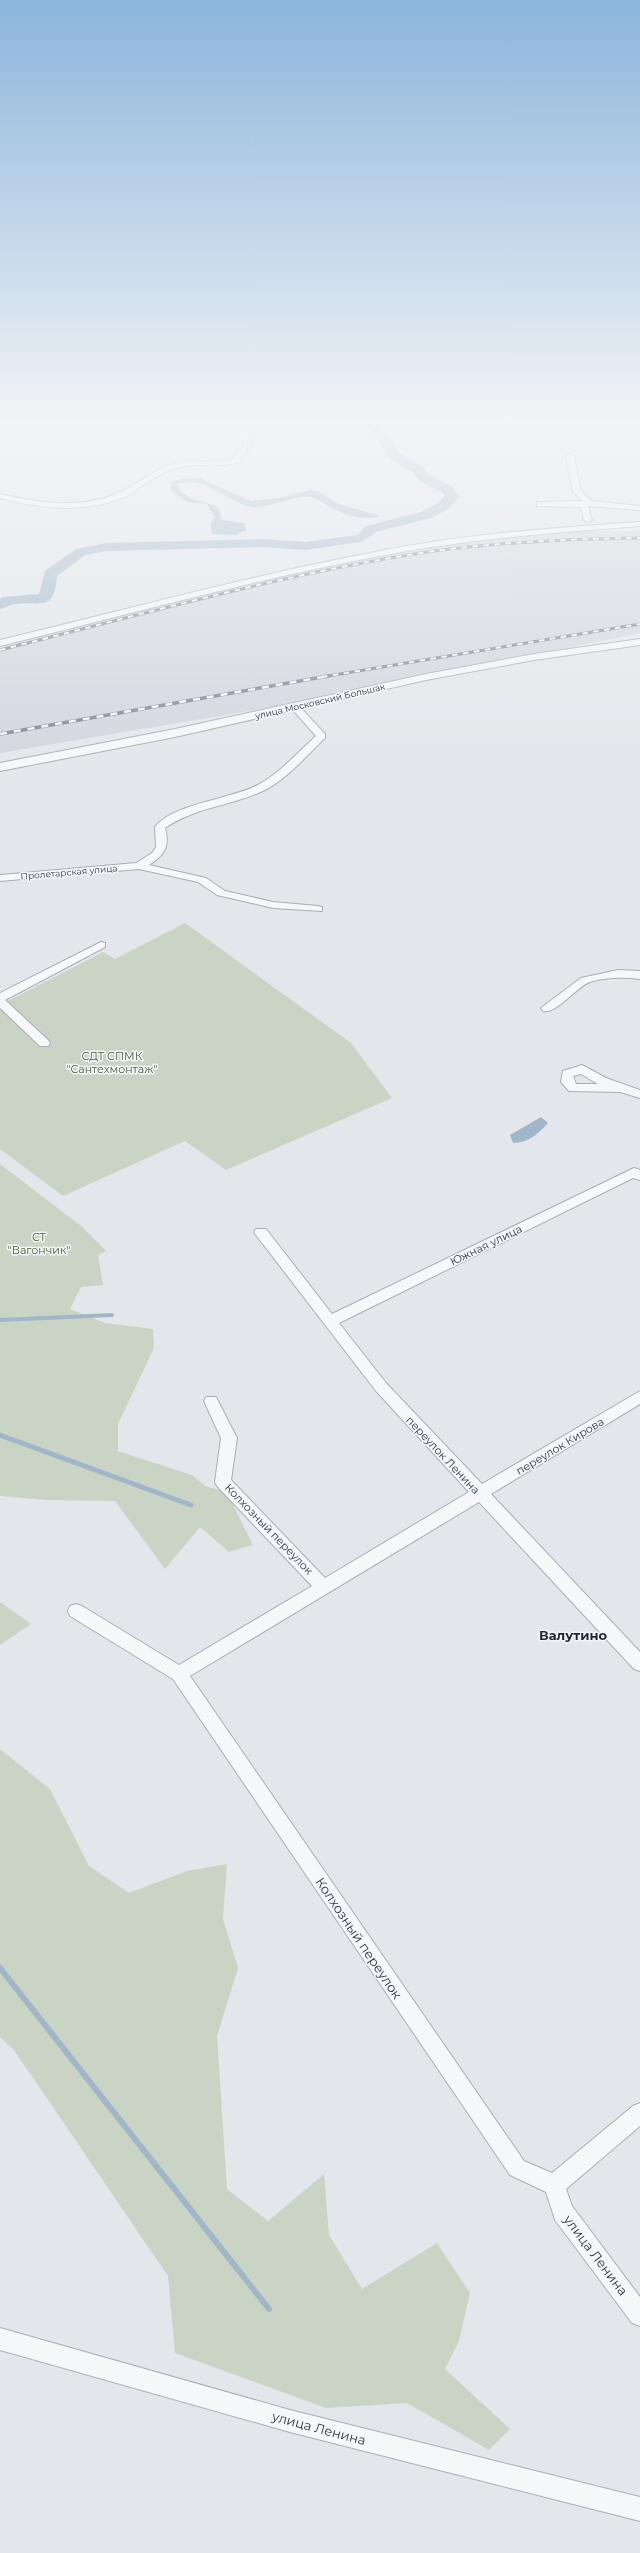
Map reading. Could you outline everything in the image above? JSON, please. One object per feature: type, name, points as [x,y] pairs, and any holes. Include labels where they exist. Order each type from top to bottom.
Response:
[{"type":"street","points":[[0,643],[367,555],[451,543]]},
{"type":"street","name":"улица Московский Большак","points":[[0,766],[295,707],[426,677],[534,657],[640,642]]},
{"type":"street","name":"Пролетарская улица","points":[[138,866],[160,853],[164,842],[160,827],[178,814],[228,800],[262,787],[310,748],[322,736],[295,707]]},
{"type":"street","name":"Пролетарская улица","points":[[0,878],[138,866],[202,880],[221,893],[274,905],[318,908]]},
{"type":"street","points":[[0,998],[101,945]]},
{"type":"street","points":[[547,1008],[585,980],[618,973],[640,975]]},
{"type":"street","points":[[0,1002],[44,1043]]},
{"type":"street","points":[[619,1088],[640,1094]]},
{"type":"street","name":"Южная улица","points":[[331,1320],[634,1172],[640,1176]]},
{"type":"street","name":"переулок Ленина","points":[[261,1232],[331,1320],[381,1387],[479,1494],[640,1664]]},
{"type":"street","name":"переулок Кирова","points":[[479,1494],[640,1397]]},
{"type":"street","name":"Колхозный переулок","points":[[211,1401],[229,1438],[223,1482],[324,1587]]},
{"type":"street","points":[[179,1674],[479,1494]]},
{"type":"street","name":"Колхозный переулок","points":[[76,1611],[179,1674],[516,2168],[554,2185]]},
{"type":"street","points":[[554,2185],[640,2113]]},
{"type":"street","name":"улица Ленина","points":[[554,2185],[563,2212],[640,2315]]},
{"type":"street","name":"улица Ленина","points":[[0,2340],[290,2421],[640,2509]]},
{"type":"shaded area","points":[[438,543],[640,543],[640,633],[278,706],[0,753],[0,641],[331,561]]},
{"type":"green space","name":"СДТ СПМК \"Сантехмонтаж\"","points":[[185,923],[351,1043],[392,1098],[226,1170],[185,1141],[63,1196],[0,1149],[0,1005],[103,952],[115,959]]},
{"type":"green space","name":"СТ \"Вагончик\"","points":[[0,1164],[81,1226],[106,1251],[98,1255],[103,1285],[81,1287],[70,1309],[105,1323],[153,1329],[154,1348],[118,1424],[118,1451],[192,1475],[207,1487],[226,1491],[253,1545],[229,1552],[200,1527],[165,1569],[115,1501],[47,1500],[0,1496]]},
{"type":"green space","points":[[0,1602],[31,1624],[0,1645]]},
{"type":"green space","points":[[0,1749],[50,1789],[89,1866],[129,1893],[187,1871],[227,1864],[223,1919],[238,1968],[217,2036],[227,2189],[268,2221],[324,2174],[329,2235],[362,2289],[437,2243],[470,2293],[459,2341],[445,2369],[510,2429],[489,2450],[407,2403],[326,2408],[175,2353],[168,2276],[14,2050],[0,2037]]},
{"type":"water","points":[[541,1117],[548,1123],[540,1131],[528,1140],[513,1143],[510,1135]]},
{"type":"waterway","points":[[0,605],[8,600],[17,599],[33,601],[40,600],[45,597],[49,588],[50,574],[81,552],[106,547],[256,543]]},
{"type":"waterway","points":[[263,543],[305,546],[325,543]]},
{"type":"waterway","points":[[0,1320],[112,1315]]},
{"type":"waterway","points":[[0,1435],[191,1505]]},
{"type":"waterway","points":[[0,1968],[269,2309]]},
{"type":"railway","points":[[0,650],[262,584],[368,562],[421,553],[476,546],[515,543]]},
{"type":"railway","points":[[328,676],[640,624]]},
{"type":"railway","points":[[0,734],[328,676]]},
{"type":"railway","points":[[322,677],[328,676]]},
{"type":"district","name":"Валутино","points":[[573,1635]]}]
